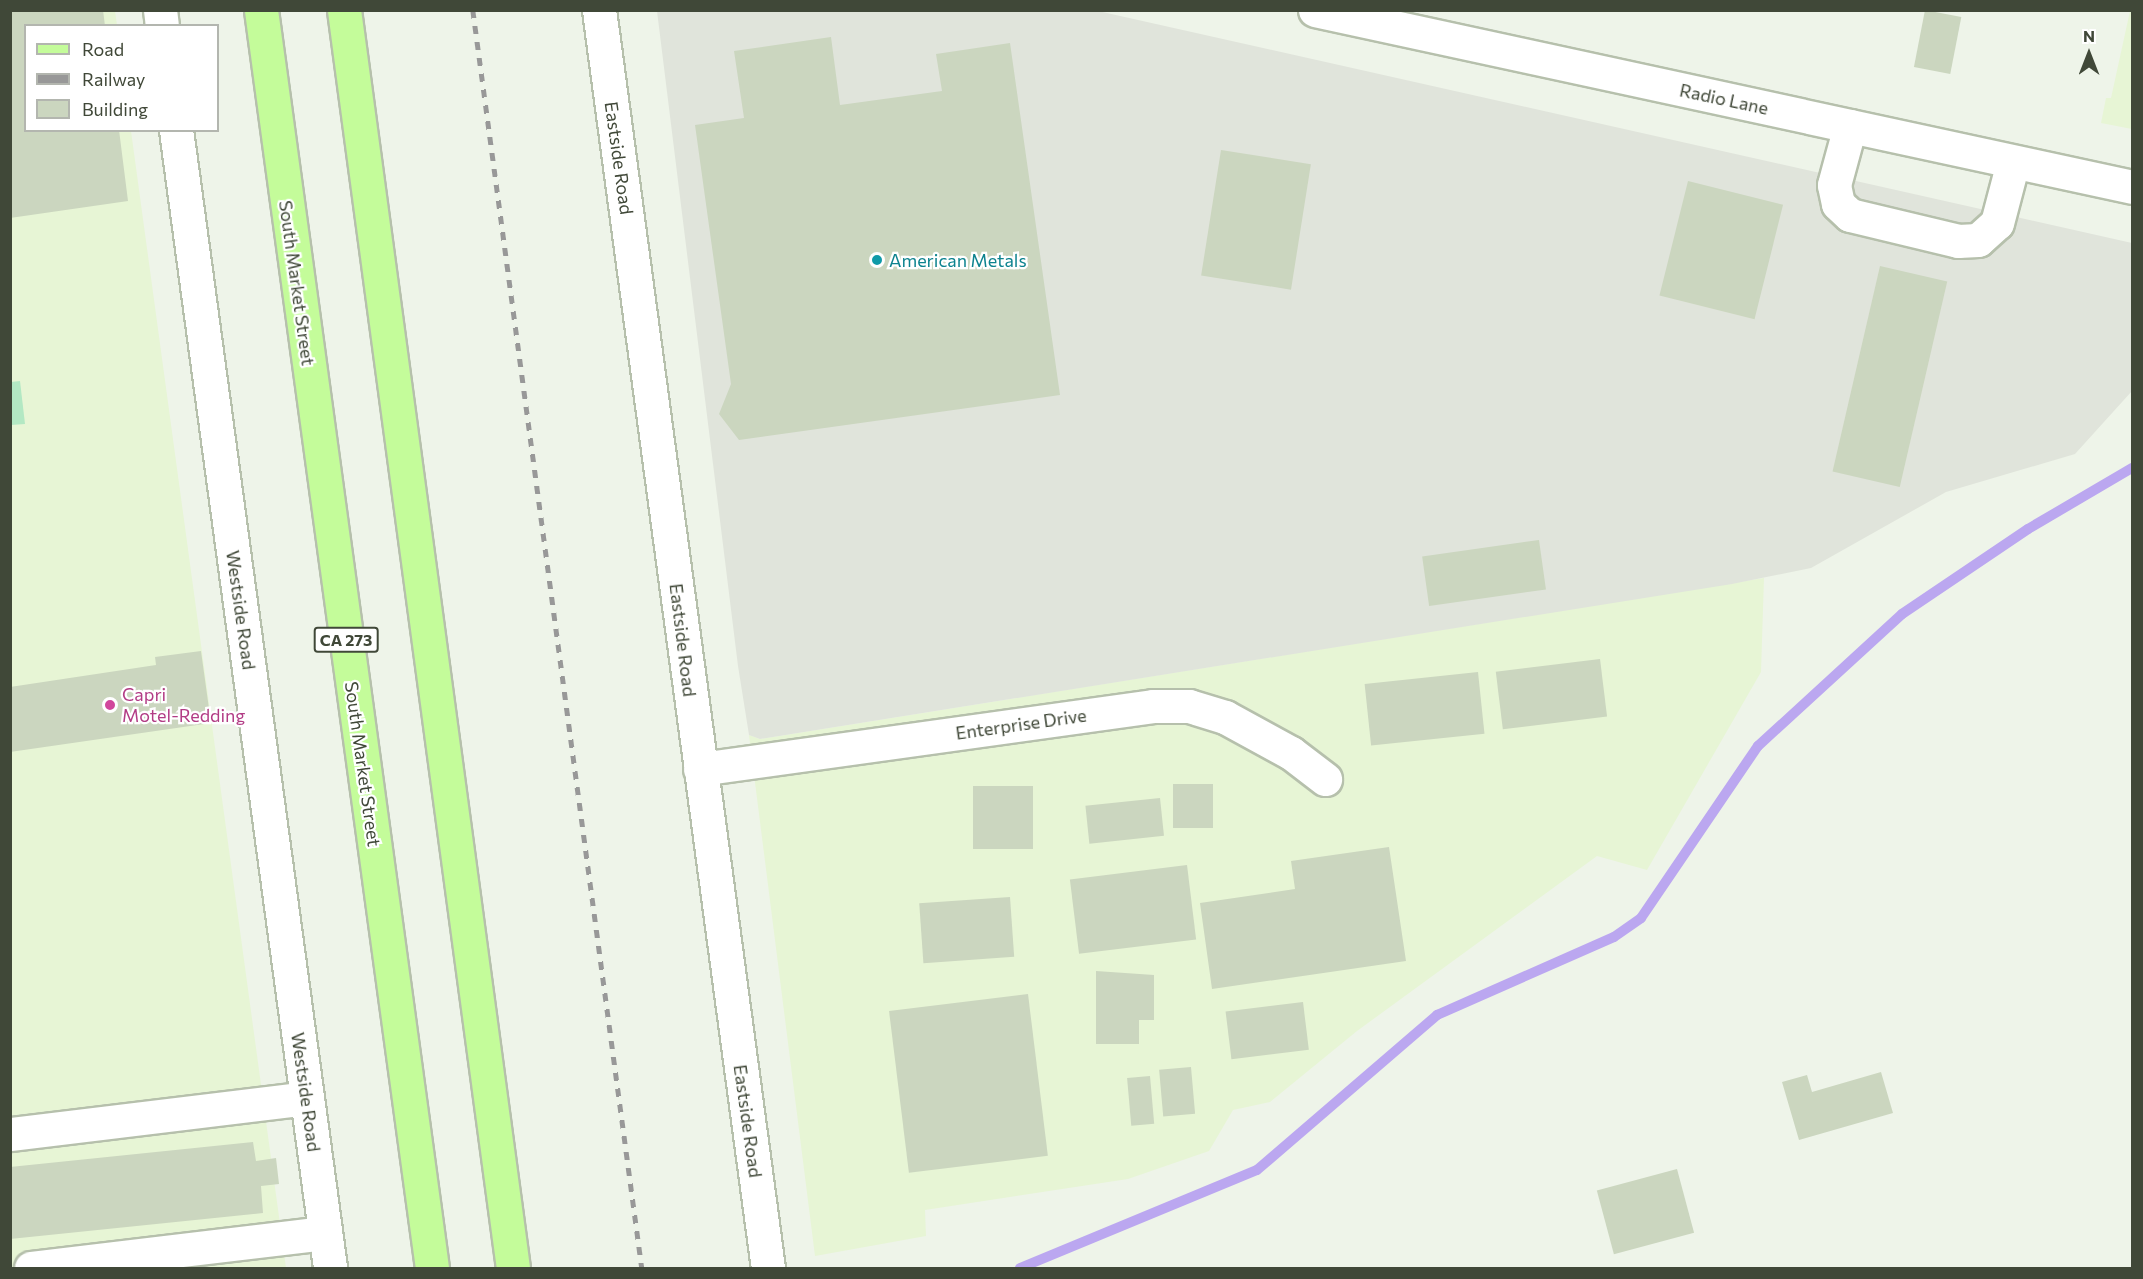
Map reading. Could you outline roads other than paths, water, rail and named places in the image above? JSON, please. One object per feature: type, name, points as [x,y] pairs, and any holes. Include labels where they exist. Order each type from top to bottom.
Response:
[{"type":"main road","name":"South Market Street","points":[[261,10],[432,1269]]},
{"type":"main road","points":[[344,10],[512,1266]]},
{"type":"street","name":"Eastside Road","points":[[599,10],[767,1266]]},
{"type":"street","name":"Radio Lane","points":[[1315,10],[2013,162],[2130,179]]},
{"type":"street","points":[[1850,126],[1834,185],[1838,204],[1850,215],[1958,241],[1978,240],[1996,223],[2013,162]]},
{"type":"street","name":"Westside Road","points":[[176,132],[330,1269]]},
{"type":"street","name":"Enterprise Drive","points":[[699,769],[1120,710],[1189,706],[1256,733],[1325,779]]},
{"type":"street","points":[[10,1134],[307,1098]]},
{"type":"street","points":[[31,1269],[325,1233]]},
{"type":"waterway","points":[[1020,1268],[1257,1170],[1437,1015],[1614,937],[1641,918],[1758,746],[1902,614],[2028,529],[2132,468]]},
{"type":"railway","points":[[473,10],[642,1268]]},
{"type":"place","name":"American Metals","points":[[877,260]]},
{"type":"place","name":"Capri Motel-Redding","points":[[110,705]]}]
